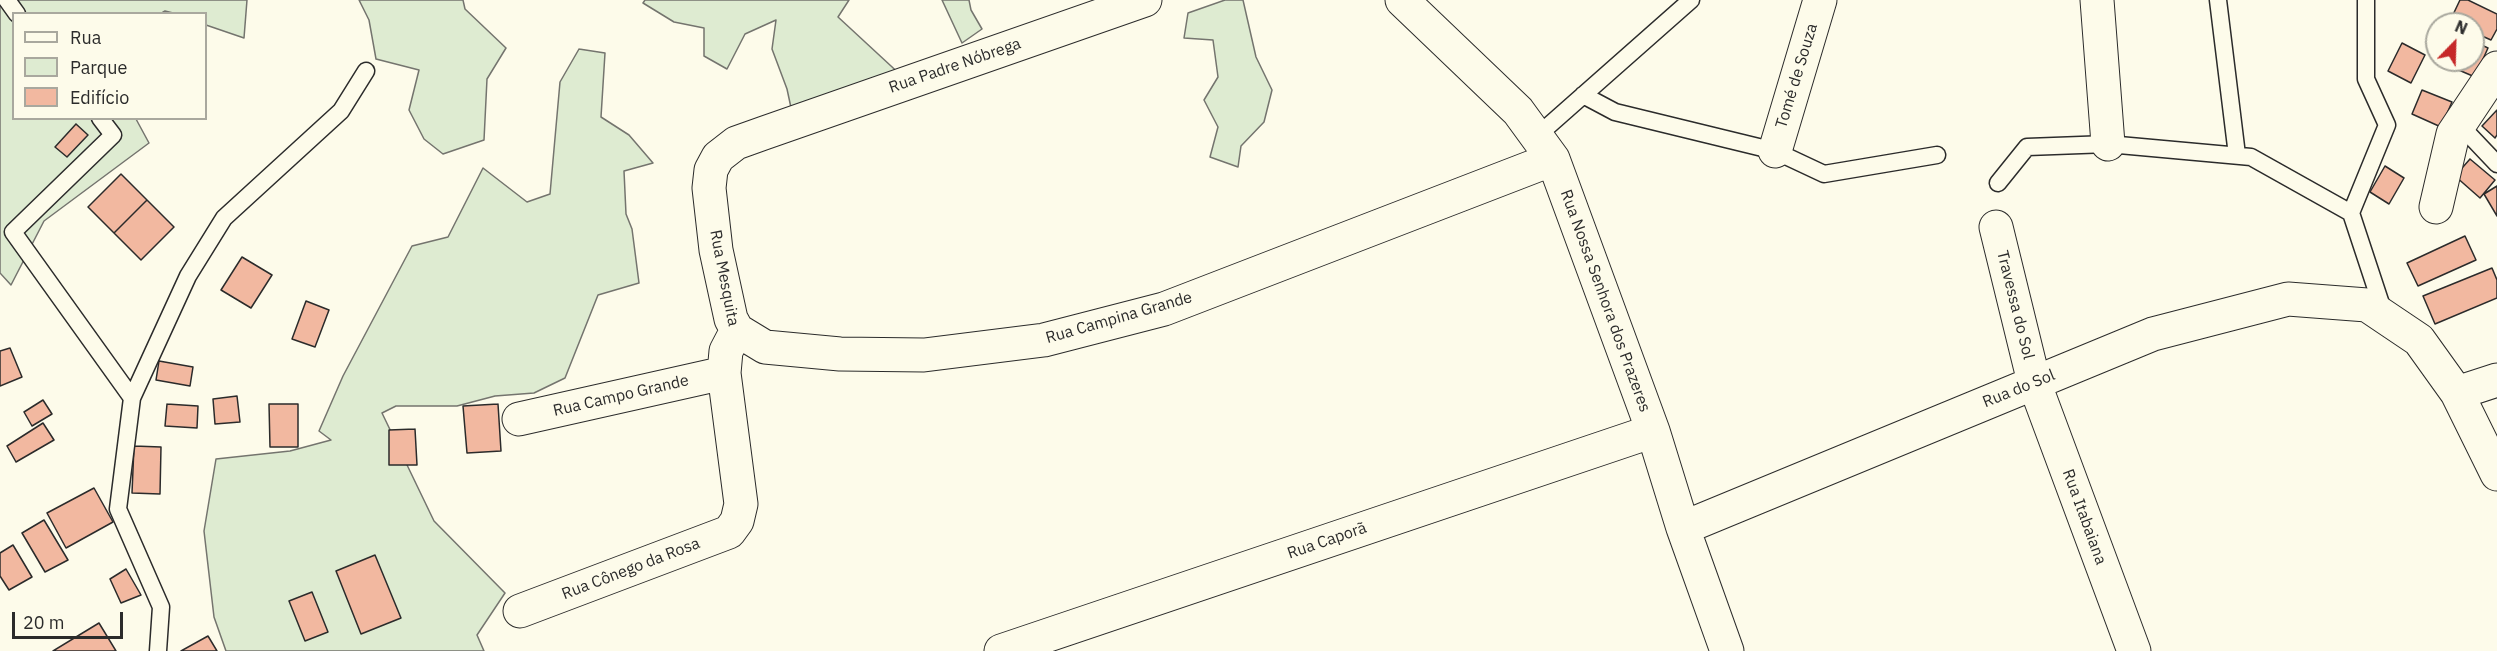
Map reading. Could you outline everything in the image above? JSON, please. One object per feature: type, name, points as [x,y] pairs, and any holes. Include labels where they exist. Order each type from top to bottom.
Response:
[{"type":"street","name":"Rua Padre Nóbrega","points":[[764,133],[1145,0]]},
{"type":"street","name":"Rua Nossa Senhora dos Prazeres","points":[[1402,0],[1518,111],[1545,147],[1653,431],[1683,528],[1727,651]]},
{"type":"street","name":"Tomé de Souza","points":[[1775,151],[1820,0]]},
{"type":"street","points":[[2097,0],[2108,144]]},
{"type":"street","points":[[2436,207],[2453,134],[2497,68]]},
{"type":"street","name":"Rua Mesquita","points":[[737,521],[741,504],[724,373],[726,351],[737,330],[731,319],[716,250],[709,188],[711,170],[718,157],[736,143],[764,133]]},
{"type":"street","name":"Rua Campina Grande","points":[[737,330],[765,347],[840,354],[924,355],[1044,340],[1164,309],[1545,147]]},
{"type":"street","name":"Travessa do Sol","points":[[1996,227],[2034,382]]},
{"type":"street","name":"Rua do Sol","points":[[1683,528],[2153,334],[2288,298],[2376,311]]},
{"type":"street","points":[[2376,311],[2419,340],[2457,393],[2497,474]]},
{"type":"street","name":"Rua Campo Grande","points":[[519,419],[724,373]]},
{"type":"street","points":[[2457,393],[2497,380]]},
{"type":"street","name":"Rua Itabaiana","points":[[2034,382],[2134,651]]},
{"type":"street","name":"Rua Caporã","points":[[1001,651],[1653,431]]},
{"type":"street","name":"Rua Cônego da Rosa","points":[[520,611],[729,532],[737,521]]},
{"type":"lane","points":[[1545,147],[1583,95],[1691,0]]},
{"type":"lane","points":[[2218,0],[2237,155]]},
{"type":"lane","points":[[2366,0],[2366,79],[2387,125],[2351,213],[2376,311]]},
{"type":"lane","points":[[158,651],[160,607],[118,509],[132,398],[188,276],[224,218],[341,111],[366,71]]},
{"type":"lane","points":[[1583,95],[1615,112],[1775,151],[1824,174],[1937,155]]},
{"type":"lane","points":[[102,120],[113,135],[13,232],[132,398]]},
{"type":"lane","points":[[2459,124],[2497,164]]},
{"type":"lane","points":[[1998,183],[2027,147],[2108,144],[2251,157],[2351,213]]},
{"type":"green space","points":[[0,0],[247,0],[244,38],[207,25],[207,12],[12,12],[12,120],[137,120],[149,143],[44,221],[11,285],[0,273]]},
{"type":"green space","points":[[359,0],[463,0],[465,9],[506,48],[487,79],[484,140],[443,154],[424,139],[409,110],[419,70],[376,59],[369,20]]},
{"type":"green space","points":[[645,0],[849,0],[838,17],[904,78],[793,117],[787,89],[772,49],[776,20],[745,34],[727,69],[704,56],[704,28],[674,22],[643,3]]},
{"type":"green space","points":[[942,0],[969,0],[971,10],[982,29],[962,43]]},
{"type":"green space","points":[[1225,0],[1243,0],[1256,57],[1272,90],[1264,122],[1241,146],[1238,167],[1210,157],[1218,127],[1204,100],[1218,77],[1213,40],[1184,38],[1188,13]]},
{"type":"green space","points":[[579,49],[605,53],[601,117],[629,135],[653,163],[624,171],[626,214],[632,229],[639,283],[598,295],[565,378],[534,393],[495,396],[457,406],[396,406],[382,413],[434,521],[505,593],[477,635],[484,651],[226,651],[214,617],[204,531],[216,459],[290,451],[331,440],[319,431],[343,376],[412,246],[448,237],[483,168],[527,202],[550,194],[560,82]]},
{"type":"building","points":[[2460,0],[2468,0],[2497,14],[2497,29],[2491,40],[2485,37],[2485,12],[2454,12]]},
{"type":"building","points":[[2402,43],[2425,55],[2411,83],[2388,71]]},
{"type":"building","points":[[2463,72],[2477,72],[2475,77]]},
{"type":"building","points":[[2422,90],[2452,102],[2441,127],[2412,114]]},
{"type":"building","points":[[2497,110],[2497,135],[2495,138],[2482,126]]},
{"type":"building","points":[[76,124],[88,135],[67,157],[55,147]]},
{"type":"building","points":[[2470,159],[2495,180],[2480,198],[2455,176]]},
{"type":"building","points":[[2385,166],[2404,178],[2389,204],[2370,192]]},
{"type":"building","points":[[121,174],[147,200],[114,233],[88,207]]},
{"type":"building","points":[[2497,186],[2497,216],[2484,194]]},
{"type":"building","points":[[147,200],[174,227],[141,260],[114,233]]},
{"type":"building","points":[[2465,236],[2476,260],[2418,286],[2407,263]]},
{"type":"building","points":[[242,257],[272,275],[251,308],[221,290]]},
{"type":"building","points":[[2492,268],[2497,280],[2497,298],[2435,324],[2423,296]]},
{"type":"building","points":[[306,301],[329,310],[315,347],[292,339]]},
{"type":"building","points":[[10,348],[22,377],[0,386],[0,351]]},
{"type":"building","points":[[159,361],[193,367],[190,386],[156,380]]},
{"type":"building","points":[[237,396],[240,422],[215,424],[213,399]]},
{"type":"building","points":[[43,400],[52,414],[32,426],[24,412]]},
{"type":"building","points":[[167,404],[198,406],[197,428],[165,426]]},
{"type":"building","points":[[269,404],[298,404],[298,447],[270,447]]},
{"type":"building","points":[[498,404],[501,451],[467,453],[463,406]]},
{"type":"building","points":[[43,423],[54,440],[16,462],[7,446]]},
{"type":"building","points":[[415,429],[417,465],[389,465],[389,430]]},
{"type":"building","points":[[134,446],[161,447],[160,494],[132,493]]},
{"type":"building","points":[[94,488],[113,522],[66,548],[47,513]]},
{"type":"building","points":[[44,520],[68,560],[45,572],[22,533]]},
{"type":"building","points":[[13,545],[32,577],[9,590],[0,576],[0,553]]},
{"type":"building","points":[[375,555],[401,618],[361,634],[336,571]]},
{"type":"building","points":[[126,569],[141,595],[121,603],[110,579]]},
{"type":"building","points":[[312,592],[328,632],[305,641],[289,601]]},
{"type":"building","points":[[99,623],[116,651],[53,651]]},
{"type":"building","points":[[208,636],[217,651],[181,651]]}]
